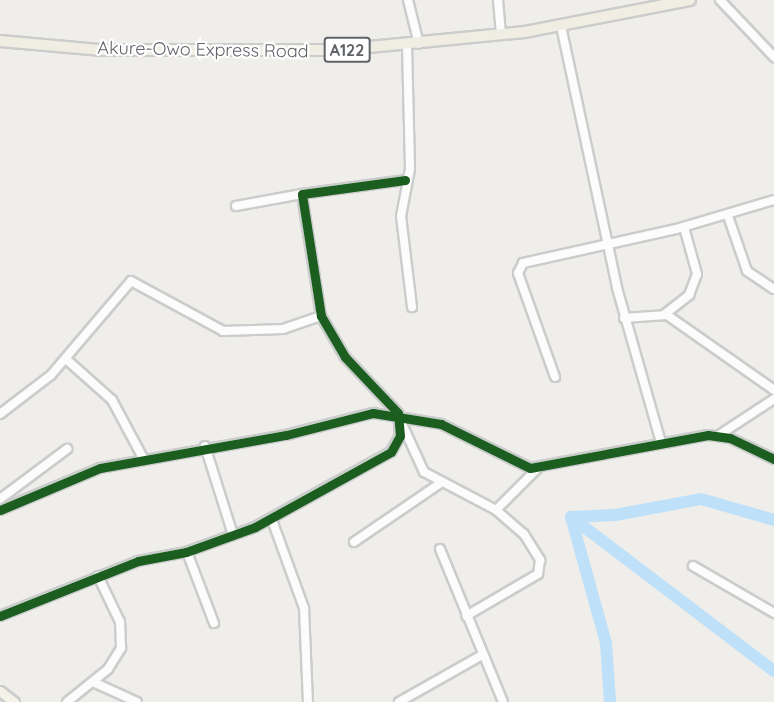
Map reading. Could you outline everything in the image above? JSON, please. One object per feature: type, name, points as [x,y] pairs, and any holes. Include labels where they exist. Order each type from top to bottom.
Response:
[{"type":"highway","name":"Akure-Owo Express Road","points":[[0,41],[212,53],[406,45],[561,26],[690,0]]},
{"type":"main road","points":[[0,690],[14,702]]},
{"type":"street","points":[[408,0],[419,44]]},
{"type":"street","points":[[498,0],[501,35]]},
{"type":"street","points":[[720,0],[774,57]]},
{"type":"street","points":[[561,26],[624,318],[661,442]]},
{"type":"street","points":[[406,45],[410,169],[405,180],[401,216],[412,307]]},
{"type":"street","points":[[236,206],[302,194],[405,180]]},
{"type":"street","points":[[302,194],[321,316],[345,357],[399,417],[420,467],[439,484],[496,510],[524,534],[541,571],[466,615]]},
{"type":"street","points":[[555,377],[519,267],[530,260],[608,246],[728,216],[774,200]]},
{"type":"street","points":[[728,216],[747,271],[774,289]]},
{"type":"street","points":[[624,318],[665,314],[689,295],[697,274],[684,227]]},
{"type":"street","points":[[0,414],[66,359],[131,282],[223,331],[283,329],[321,316]]},
{"type":"street","points":[[665,314],[774,390]]},
{"type":"street","points":[[66,359],[112,400],[144,460]]},
{"type":"street","points":[[0,510],[100,468],[205,446],[286,435],[355,415],[399,417],[441,424],[512,461],[538,468],[661,442],[719,435],[774,399]]},
{"type":"street","points":[[0,616],[98,576],[187,552],[272,520],[391,452],[399,417]]},
{"type":"street","points":[[719,435],[774,459]]},
{"type":"street","points":[[205,446],[233,535]]},
{"type":"street","points":[[0,499],[67,449]]},
{"type":"street","points":[[496,510],[538,468]]},
{"type":"street","points":[[354,542],[439,484]]},
{"type":"street","points":[[272,520],[304,608],[308,702]]},
{"type":"street","points":[[440,549],[503,702]]},
{"type":"street","points":[[187,552],[214,623]]},
{"type":"street","points":[[693,566],[774,614]]},
{"type":"street","points":[[67,702],[93,682],[117,658],[122,637],[98,576]]},
{"type":"street","points":[[399,702],[482,655]]},
{"type":"street","points":[[93,682],[137,702]]},
{"type":"waterway","points":[[610,702],[606,643],[571,517],[615,515],[701,499],[774,520]]},
{"type":"waterway","points":[[571,517],[774,671]]},
{"type":"cycle path","points":[[0,616],[138,561],[186,552],[255,527],[391,452],[400,436],[398,413],[345,357],[321,316],[302,194],[405,180]]},
{"type":"cycle path","points":[[0,510],[100,468],[286,435],[373,413],[441,424],[530,468],[708,435],[730,438],[774,459]]}]
